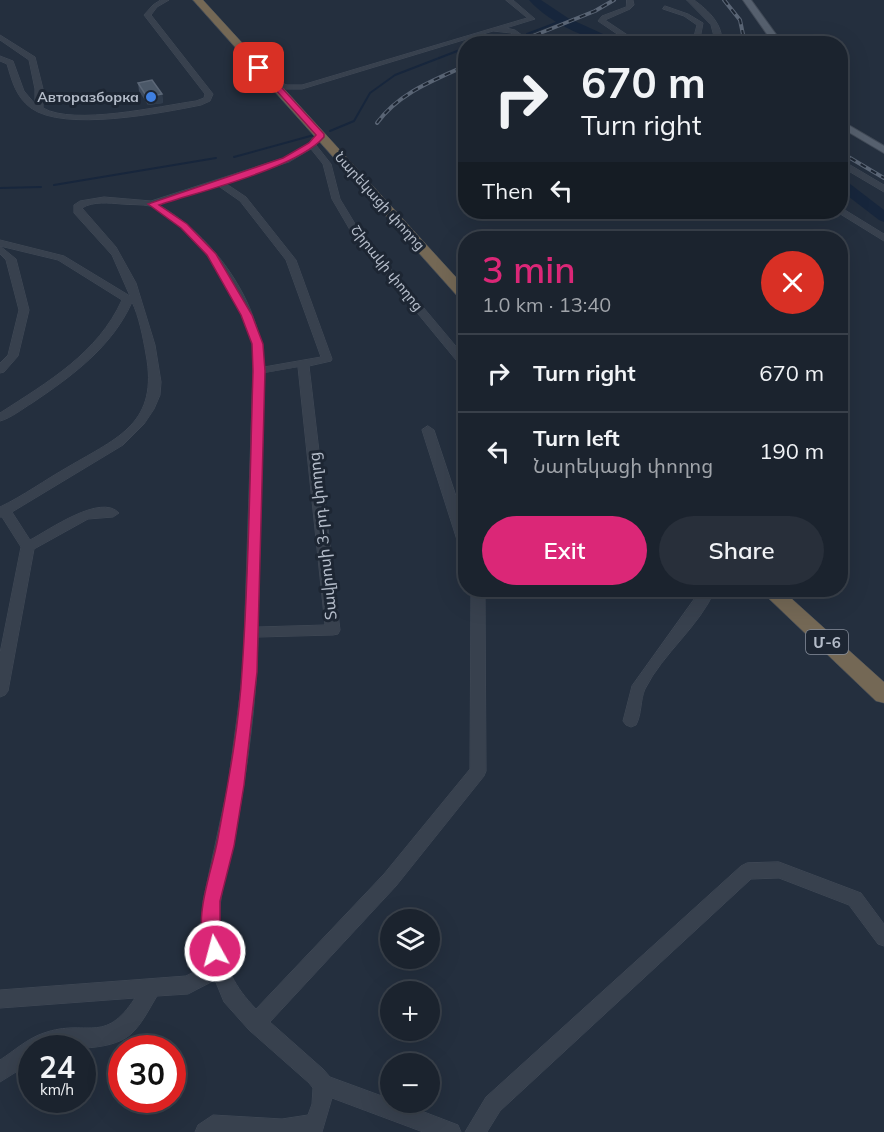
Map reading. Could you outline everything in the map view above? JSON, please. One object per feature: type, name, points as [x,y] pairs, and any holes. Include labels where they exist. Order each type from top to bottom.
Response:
[{"type":"highway","name":"Նարեկացի փողոց","points":[[198,0],[458,288]]},
{"type":"highway","name":"Մ-6","points":[[778,597],[884,695]]},
{"type":"main road","points":[[747,0],[774,36]]},
{"type":"main road","points":[[848,128],[884,150]]},
{"type":"street","points":[[0,58],[10,63],[20,92],[39,110],[57,117],[100,118],[198,103],[209,96],[205,89],[147,15],[155,6],[166,0]]},
{"type":"street","points":[[470,36],[532,19],[509,0]]},
{"type":"street","points":[[625,36],[601,21],[606,16],[628,8],[631,5],[630,0]]},
{"type":"street","points":[[690,0],[705,12],[719,36]]},
{"type":"street","points":[[665,8],[699,21],[701,24],[697,36]]},
{"type":"street","points":[[493,29],[513,31],[520,36]]},
{"type":"street","points":[[0,37],[32,59],[39,89],[39,110]]},
{"type":"street","points":[[271,81],[291,88],[315,83],[458,40]]},
{"type":"street","points":[[296,108],[296,98],[299,93],[315,83]]},
{"type":"street","points":[[0,691],[28,547],[2,512],[119,442],[135,428],[147,412],[154,394],[156,378],[132,298],[133,286],[118,256],[104,237],[77,211],[77,207],[83,203],[104,200],[152,204],[286,159],[312,145],[321,135]]},
{"type":"street","name":"Շիրակի փողոց","points":[[312,145],[327,164],[336,199],[356,233],[458,356]]},
{"type":"street","points":[[848,167],[884,189]]},
{"type":"street","points":[[218,183],[243,199],[291,260],[327,359],[259,371]]},
{"type":"street","points":[[152,204],[173,216],[195,235],[211,254],[247,315],[257,344],[259,371],[250,672],[239,765],[225,846],[212,901],[211,935],[219,968],[231,996],[256,1023],[316,1076],[323,1085],[451,1132]]},
{"type":"street","points":[[848,215],[884,238]]},
{"type":"street","points":[[0,243],[61,258],[132,298]]},
{"type":"street","points":[[0,249],[11,258],[24,310],[13,356],[0,370]]},
{"type":"street","points":[[0,418],[65,373],[97,346],[116,323],[132,298]]},
{"type":"street","name":"Տավրոսի 3-րդ փողոց","points":[[252,632],[333,630],[303,363]]},
{"type":"street","points":[[428,430],[458,522]]},
{"type":"street","points":[[28,547],[83,516],[91,513],[113,513]]},
{"type":"street","points":[[256,1023],[390,880],[478,771],[478,597]]},
{"type":"street","points":[[631,721],[637,690],[655,662],[705,597]]},
{"type":"street","points":[[475,1132],[493,1104],[747,871],[779,870],[855,899],[884,939]]},
{"type":"street","points":[[0,999],[188,985],[219,968]]},
{"type":"street","points":[[96,1037],[119,1032],[152,988]]},
{"type":"street","points":[[0,1072],[18,1059]]},
{"type":"street","points":[[205,1132],[213,1125],[282,1129],[313,1128],[322,1104],[323,1085]]},
{"type":"building","points":[[152,80],[162,94],[147,97],[138,83]]},
{"type":"waterway","points":[[534,0],[564,20],[599,36]]},
{"type":"waterway","points":[[527,34],[564,20]]},
{"type":"waterway","points":[[499,36],[515,35]]},
{"type":"waterway","points":[[330,131],[354,121],[370,93],[395,75],[458,51]]},
{"type":"waterway","points":[[234,157],[314,135]]},
{"type":"waterway","points":[[54,185],[216,158]]},
{"type":"waterway","points":[[0,188],[41,187]]},
{"type":"waterway","points":[[848,189],[884,217]]},
{"type":"railway","points":[[533,36],[595,11],[614,0]]},
{"type":"railway","points":[[724,0],[740,20],[743,36]]},
{"type":"railway","points":[[377,123],[406,96],[458,69]]},
{"type":"railway","points":[[848,157],[884,178]]},
{"type":"place","name":"Авторазборка","points":[[151,97]]},
{"type":"route","points":[[215,951],[211,935],[212,901],[236,785],[250,672],[259,371],[257,344],[247,315],[211,254],[195,235],[173,216],[152,204],[286,159],[312,145],[321,135],[259,68]]}]
